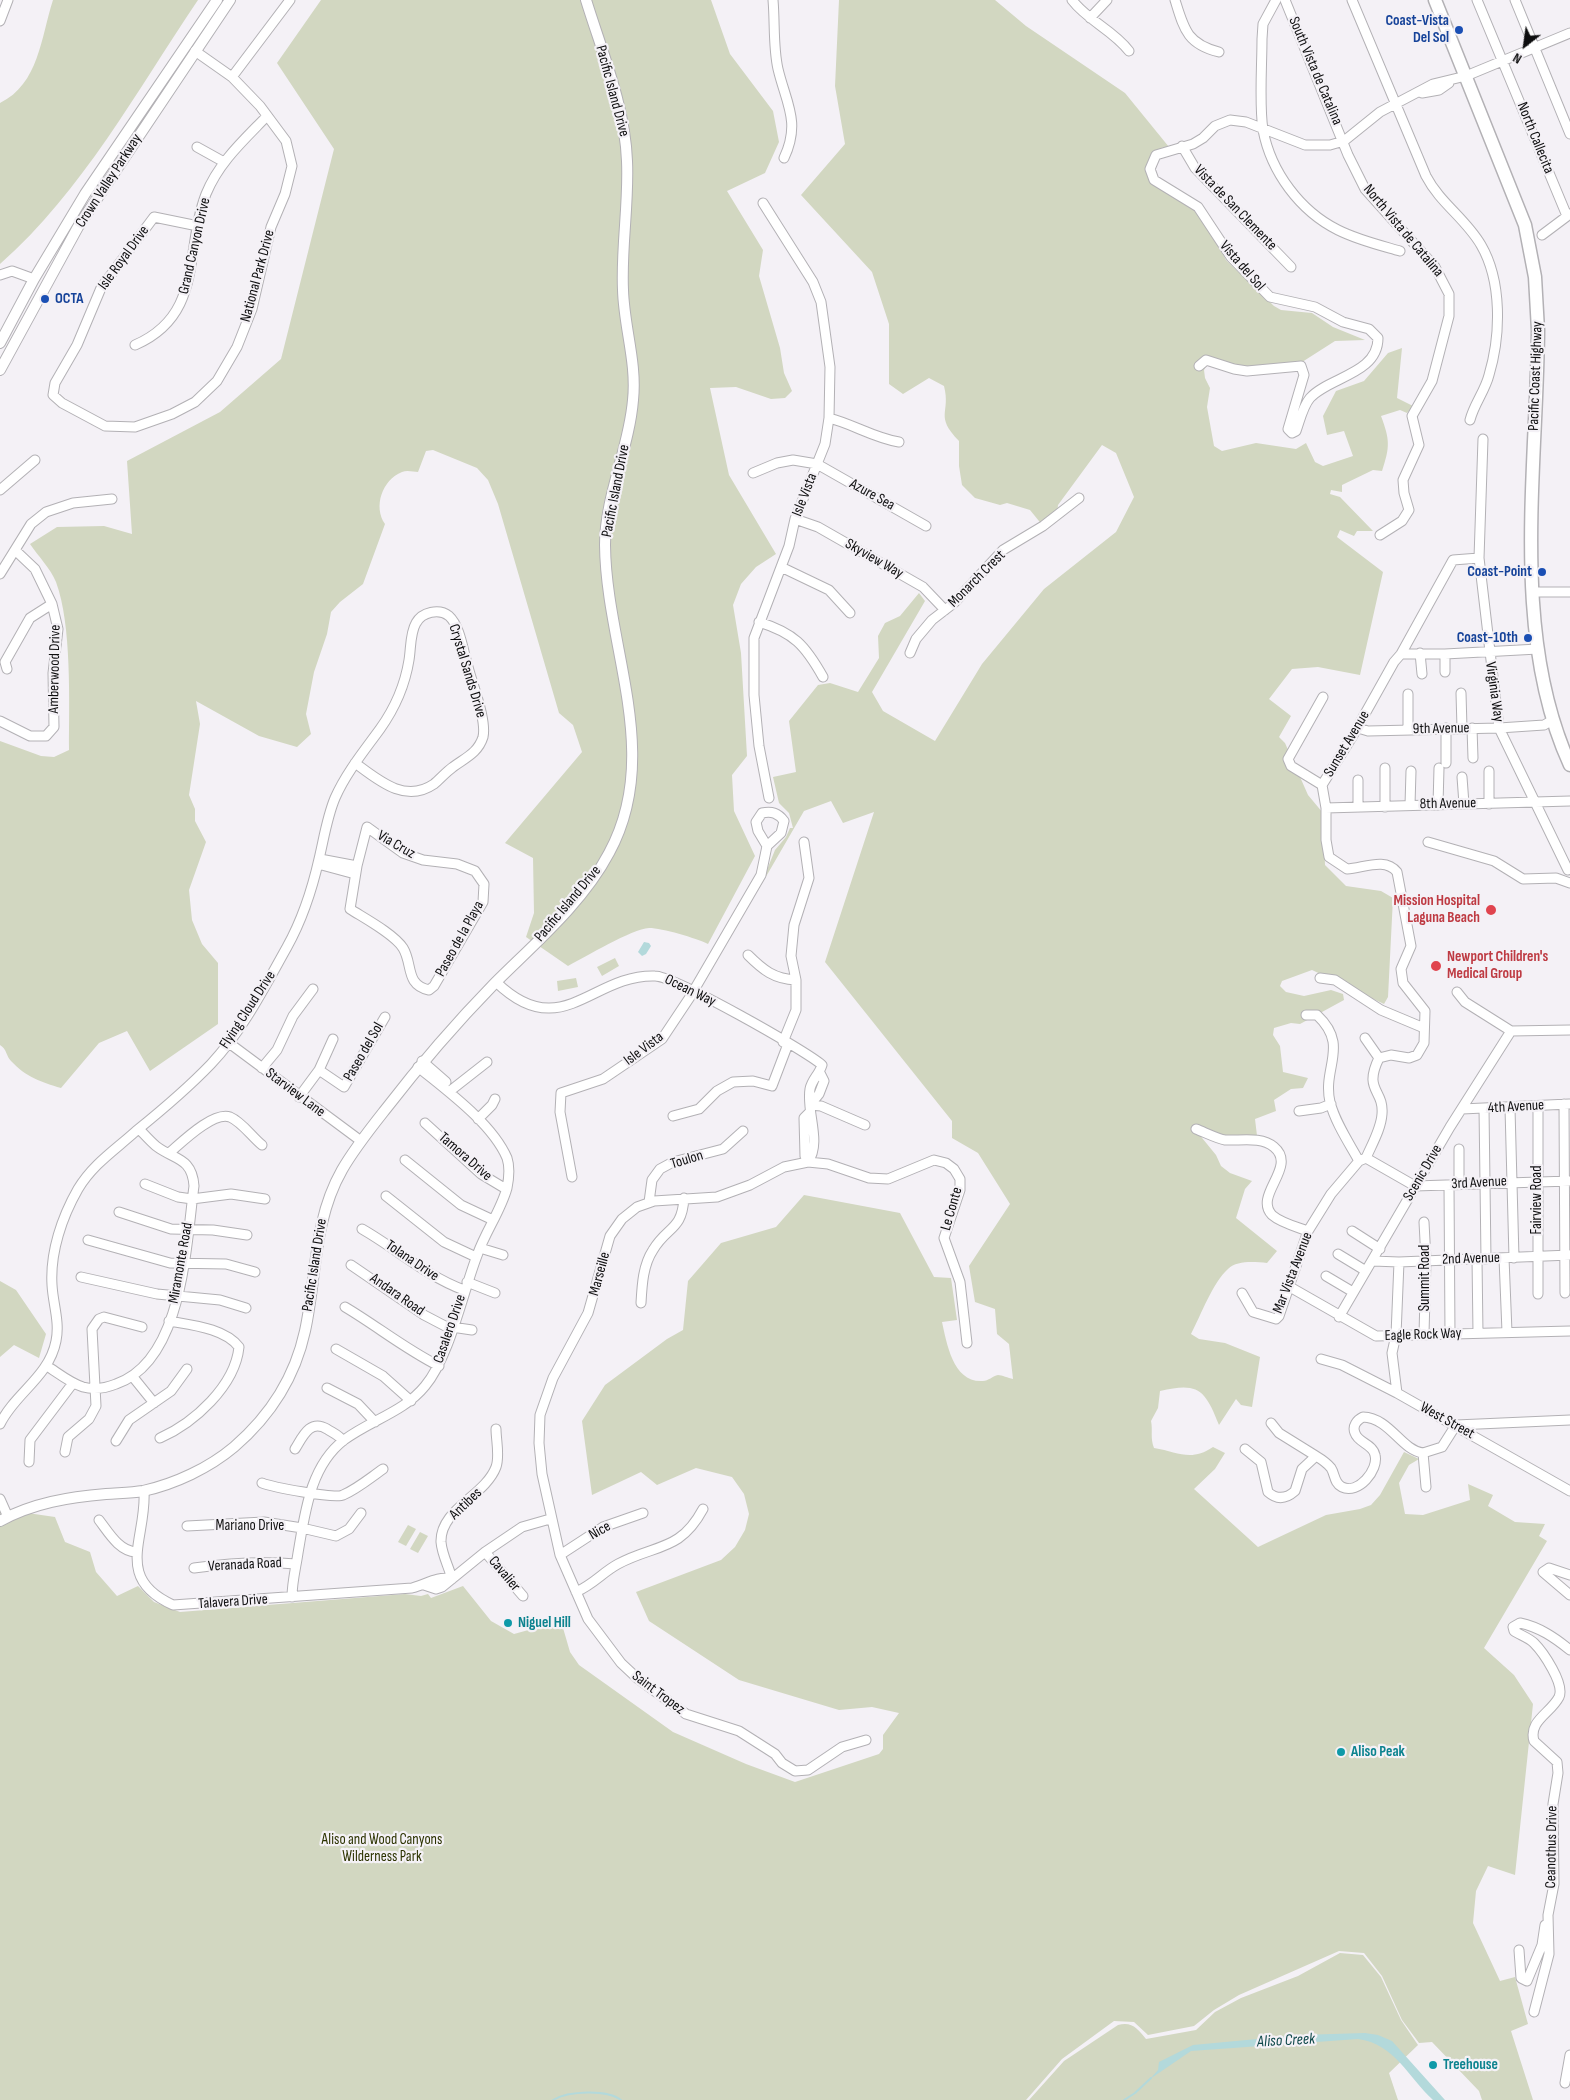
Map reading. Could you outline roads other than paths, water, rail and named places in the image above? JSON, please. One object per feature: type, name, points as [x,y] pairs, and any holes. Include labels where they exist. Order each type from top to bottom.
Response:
[{"type":"highway","name":"Pacific Coast Highway","points":[[1435,0],[1525,225],[1535,276],[1538,340],[1531,512],[1538,649],[1542,678],[1570,765]]},
{"type":"main road","name":"Crown Valley Parkway","points":[[0,370],[21,329],[98,195],[230,0]]},
{"type":"main road","name":"Pacific Island Drive","points":[[4,1519],[23,1509],[56,1501],[144,1490],[198,1471],[242,1440],[279,1396],[289,1378],[305,1332],[316,1242],[323,1213],[341,1171],[361,1141],[420,1064],[573,902],[603,863],[617,837],[628,807],[634,768],[634,740],[607,579],[605,546],[608,517],[633,402],[632,357],[623,289],[628,160],[618,102],[586,0]]},
{"type":"main road","name":"Crown Valley Parkway","points":[[0,344],[34,279],[84,194],[215,3]]},
{"type":"main road","points":[[168,71],[176,69],[185,56],[195,51],[195,39],[214,13],[215,3]]},
{"type":"main road","points":[[21,329],[19,322],[36,287],[34,279],[42,276],[59,248],[69,244]]},
{"type":"street","points":[[0,21],[8,0]]},
{"type":"street","points":[[232,77],[290,0]]},
{"type":"street","points":[[773,0],[778,68],[788,98],[793,125],[791,143],[784,158]]},
{"type":"street","points":[[1072,0],[1090,18],[1115,35],[1129,51]]},
{"type":"street","points":[[1090,18],[1107,0]]},
{"type":"street","points":[[1175,0],[1182,22],[1194,43],[1203,48],[1219,52]]},
{"type":"street","points":[[1276,0],[1263,24],[1263,128],[1268,152],[1273,163],[1287,185],[1306,206],[1337,230],[1400,251]]},
{"type":"street","name":"South Vista de Catalina","points":[[1285,0],[1344,141]]},
{"type":"street","points":[[1352,0],[1432,186],[1481,245],[1492,272],[1497,315],[1496,344],[1489,375],[1470,420]]},
{"type":"street","name":"North Callecita","points":[[1477,0],[1568,215]]},
{"type":"street","points":[[1515,0],[1570,134]]},
{"type":"street","name":"Vista del Sol","points":[[1199,366],[1206,360],[1234,370],[1247,371],[1301,366],[1304,375],[1288,429],[1292,433],[1296,431],[1311,397],[1362,367],[1373,352],[1378,338],[1370,329],[1343,322],[1302,303],[1276,300],[1264,293],[1231,257],[1198,207],[1160,185],[1150,174],[1152,161],[1156,155],[1203,138],[1215,126],[1238,119],[1305,145],[1330,146],[1344,141],[1380,112],[1417,94],[1439,90],[1452,80],[1570,33]]},
{"type":"street","name":"National Park Drive","points":[[53,395],[62,403],[104,426],[136,427],[172,414],[195,402],[217,381],[238,347],[252,309],[270,227],[285,194],[291,170],[287,143],[267,116],[232,77],[195,51]]},
{"type":"street","name":"Grand Canyon Drive","points":[[135,345],[152,338],[163,328],[180,304],[191,269],[198,226],[206,196],[224,162],[267,116]]},
{"type":"street","name":"North Vista de Catalina","points":[[1344,141],[1357,173],[1371,197],[1435,266],[1449,294],[1449,316],[1432,381],[1412,416],[1419,445],[1403,480],[1404,493],[1409,510],[1402,521],[1380,535]]},
{"type":"street","points":[[197,146],[224,162]]},
{"type":"street","name":"Vista de San Clemente","points":[[1182,146],[1195,168],[1291,267]]},
{"type":"street","name":"Isle Vista","points":[[572,1176],[560,1112],[561,1093],[603,1079],[662,1039],[694,990],[761,874],[767,846],[781,833],[784,821],[769,804],[759,746],[754,695],[754,638],[789,546],[795,519],[824,444],[829,418],[830,367],[821,302],[813,282],[763,203]]},
{"type":"street","points":[[1542,235],[1568,215]]},
{"type":"street","name":"Isle Royal Drive","points":[[53,395],[55,383],[77,344],[101,288],[154,217],[198,226]]},
{"type":"street","points":[[0,275],[12,271],[34,279]]},
{"type":"street","points":[[829,418],[847,423],[868,434],[899,442]]},
{"type":"street","name":"Virginia Way","points":[[1483,439],[1479,558],[1499,728],[1568,870]]},
{"type":"street","points":[[0,490],[34,460]]},
{"type":"street","points":[[752,473],[777,463],[793,460],[817,464]]},
{"type":"street","name":"Azure Sea","points":[[817,464],[926,526]]},
{"type":"street","name":"Monarch Crest","points":[[910,653],[916,639],[932,620],[976,581],[1003,550],[1043,526],[1079,498]]},
{"type":"street","points":[[0,574],[31,524],[46,512],[73,504],[112,499]]},
{"type":"street","name":"Skyview Way","points":[[795,519],[818,527],[922,587],[945,610]]},
{"type":"street","name":"Amberwood Drive","points":[[0,721],[30,736],[46,736],[54,727],[53,673],[58,629],[52,604],[35,570],[16,551]]},
{"type":"street","name":"Sunset Avenue","points":[[1424,1028],[1424,1011],[1402,983],[1402,969],[1411,946],[1397,872],[1392,865],[1381,863],[1347,869],[1329,857],[1326,840],[1326,808],[1322,785],[1358,728],[1453,560],[1479,558]]},
{"type":"street","points":[[781,567],[829,590],[850,613]]},
{"type":"street","points":[[1534,592],[1570,592]]},
{"type":"street","points":[[7,669],[5,662],[30,618],[52,604]]},
{"type":"street","name":"Crystal Sands Drive","points":[[355,763],[386,785],[397,790],[410,792],[423,790],[434,784],[454,766],[472,755],[482,740],[484,725],[459,636],[449,617],[440,612],[432,612]]},
{"type":"street","name":"Flying Cloud Drive","points":[[0,1424],[10,1406],[47,1366],[57,1340],[58,1325],[51,1283],[61,1226],[80,1187],[91,1172],[186,1088],[229,1043],[289,944],[303,913],[319,862],[334,800],[355,763],[385,722],[396,701],[406,674],[415,625],[424,615],[432,612]]},
{"type":"street","points":[[759,622],[783,630],[809,652],[823,677]]},
{"type":"street","points":[[1401,654],[1445,654],[1538,649]]},
{"type":"street","points":[[1420,654],[1422,674]]},
{"type":"street","points":[[1445,654],[1445,672]]},
{"type":"street","points":[[1462,693],[1462,728]]},
{"type":"street","points":[[1408,694],[1408,730]]},
{"type":"street","points":[[1322,785],[1290,766],[1288,759],[1323,697]]},
{"type":"street","name":"9th Avenue","points":[[1358,728],[1368,731],[1408,730],[1422,732],[1446,728],[1544,726],[1554,720]]},
{"type":"street","points":[[1438,805],[1446,728]]},
{"type":"street","points":[[1472,728],[1473,758]]},
{"type":"street","points":[[1385,768],[1385,807]]},
{"type":"street","points":[[1410,805],[1411,771]]},
{"type":"street","points":[[1489,771],[1489,804]]},
{"type":"street","points":[[1462,778],[1464,804]]},
{"type":"street","points":[[1358,780],[1358,807]]},
{"type":"street","name":"8th Avenue","points":[[1326,808],[1534,803],[1570,800]]},
{"type":"street","points":[[767,846],[758,831],[756,822],[769,804]]},
{"type":"street","name":"Via Cruz","points":[[356,870],[367,827],[403,852],[423,860],[456,864]]},
{"type":"street","points":[[673,1116],[699,1109],[716,1091],[733,1082],[753,1081],[772,1086],[796,1010],[796,980],[791,956],[794,925],[809,878],[804,842]]},
{"type":"street","points":[[1428,842],[1494,861],[1523,879],[1556,878],[1570,883]]},
{"type":"street","points":[[319,862],[356,870]]},
{"type":"street","name":"Paseo de la Playa","points":[[356,870],[350,909],[399,943],[406,953],[412,978],[423,989],[430,990],[483,902],[484,884],[475,871],[456,864]]},
{"type":"street","points":[[748,955],[764,970],[780,979],[796,980]]},
{"type":"street","name":"Ocean Way","points":[[496,982],[515,998],[526,1004],[554,1008],[570,1005],[629,979],[644,976],[668,978],[694,990],[786,1043],[821,1069],[824,1081],[810,1109]]},
{"type":"street","points":[[1320,978],[1335,980],[1381,1010],[1424,1028],[1424,1043],[1417,1055],[1409,1058],[1391,1055],[1379,1058],[1365,1038]]},
{"type":"street","points":[[262,1068],[277,1050],[293,1016],[313,989]]},
{"type":"street","points":[[1457,992],[1465,1002],[1510,1031],[1570,1030]]},
{"type":"street","points":[[1306,1015],[1317,1015],[1325,1022],[1334,1041],[1329,1088],[1331,1104],[1363,1160],[1415,1186]]},
{"type":"street","name":"Paseo del Sol","points":[[319,1070],[344,1087],[385,1017]]},
{"type":"street","name":"Scenic Drive","points":[[1339,1317],[1415,1186],[1510,1031]]},
{"type":"street","points":[[299,1097],[319,1070],[333,1039]]},
{"type":"street","name":"Starview Lane","points":[[229,1043],[299,1097],[361,1141]]},
{"type":"street","name":"Mar Vista Avenue","points":[[1242,1293],[1253,1312],[1276,1319],[1282,1311],[1285,1295],[1290,1287],[1308,1231],[1331,1194],[1363,1160],[1382,1112],[1372,1078],[1379,1058]]},
{"type":"street","points":[[450,1091],[487,1062]]},
{"type":"street","name":"Casalero Drive","points":[[292,1597],[302,1528],[310,1492],[325,1462],[343,1441],[411,1401],[427,1384],[438,1366],[476,1257],[506,1189],[509,1176],[507,1159],[500,1146],[478,1119],[450,1091],[448,1083],[420,1064]]},
{"type":"street","points":[[478,1119],[492,1105],[495,1099]]},
{"type":"street","points":[[1299,1111],[1321,1108],[1331,1104]]},
{"type":"street","points":[[1566,1293],[1567,1104]]},
{"type":"street","name":"4th Avenue","points":[[1462,1109],[1567,1104]]},
{"type":"street","points":[[808,1162],[812,1157],[813,1120],[810,1109],[821,1106],[865,1125]]},
{"type":"street","name":"Fairview Road","points":[[1538,1106],[1538,1294]]},
{"type":"street","points":[[1478,1333],[1482,1259],[1484,1108]]},
{"type":"street","points":[[1507,1332],[1512,1182],[1510,1108]]},
{"type":"street","points":[[169,1153],[185,1139],[220,1116],[228,1116],[236,1120],[262,1145]]},
{"type":"street","name":"Tamora Drive","points":[[425,1123],[481,1174],[506,1189]]},
{"type":"street","name":"Miramonte Road","points":[[47,1366],[73,1383],[94,1389],[111,1386],[133,1377],[150,1361],[163,1339],[178,1295],[188,1231],[193,1176],[190,1168],[183,1161],[156,1146],[139,1129]]},
{"type":"street","points":[[1196,1129],[1226,1140],[1246,1139],[1273,1147],[1279,1153],[1282,1165],[1268,1197],[1268,1206],[1272,1214],[1279,1220],[1308,1231]]},
{"type":"street","name":"Toulon","points":[[649,1202],[652,1180],[660,1169],[673,1162],[723,1149],[743,1131]]},
{"type":"street","points":[[1459,1149],[1459,1184]]},
{"type":"street","points":[[406,1160],[462,1205],[492,1220]]},
{"type":"street","name":"Le Conte","points":[[808,1162],[828,1164],[869,1178],[888,1179],[934,1160],[946,1163],[954,1169],[960,1179],[960,1190],[944,1238],[960,1282],[967,1343]]},
{"type":"street","name":"Marseille","points":[[550,1519],[539,1443],[540,1415],[553,1378],[588,1312],[610,1236],[622,1219],[637,1207],[649,1202],[718,1197],[750,1185],[784,1167],[808,1162]]},
{"type":"street","name":"3rd Avenue","points":[[1415,1186],[1567,1180]]},
{"type":"street","points":[[145,1184],[178,1197],[192,1199],[230,1194],[265,1199]]},
{"type":"street","points":[[1449,1185],[1450,1334]]},
{"type":"street","points":[[386,1196],[444,1242],[476,1257]]},
{"type":"street","points":[[640,1303],[647,1260],[659,1240],[680,1222],[684,1198]]},
{"type":"street","points":[[119,1212],[160,1226],[188,1231],[213,1230],[247,1235]]},
{"type":"street","name":"Summit Road","points":[[1424,1222],[1426,1260],[1424,1334]]},
{"type":"street","name":"Tolana Drive","points":[[362,1229],[388,1244],[438,1280],[495,1293]]},
{"type":"street","points":[[1352,1231],[1380,1249]]},
{"type":"street","points":[[88,1240],[150,1259],[183,1264],[226,1264],[255,1272]]},
{"type":"street","points":[[480,1248],[502,1255]]},
{"type":"street","points":[[1338,1254],[1366,1271]]},
{"type":"street","name":"2nd Avenue","points":[[1373,1261],[1399,1262],[1567,1255]]},
{"type":"street","points":[[1397,1393],[1392,1352],[1396,1335],[1399,1262]]},
{"type":"street","name":"Andara Road","points":[[351,1265],[424,1315],[445,1326],[472,1330]]},
{"type":"street","points":[[1326,1276],[1353,1292]]},
{"type":"street","points":[[81,1277],[148,1292],[220,1300],[246,1308]]},
{"type":"street","name":"Eagle Rock Way","points":[[1290,1287],[1339,1317],[1376,1336],[1570,1331]]},
{"type":"street","points":[[345,1307],[377,1326],[410,1351],[438,1366]]},
{"type":"street","points":[[65,1452],[68,1436],[93,1414],[96,1406],[92,1329],[94,1323],[104,1317],[142,1327]]},
{"type":"street","points":[[160,1438],[174,1432],[194,1417],[217,1393],[234,1366],[239,1347],[233,1339],[222,1334],[169,1321]]},
{"type":"street","points":[[336,1349],[383,1376],[411,1401]]},
{"type":"street","name":"West Street","points":[[1321,1359],[1342,1365],[1397,1393],[1570,1491]]},
{"type":"street","points":[[116,1441],[129,1420],[171,1391],[187,1369]]},
{"type":"street","points":[[133,1377],[154,1403]]},
{"type":"street","points":[[29,1462],[30,1440],[73,1383]]},
{"type":"street","points":[[327,1388],[358,1404],[375,1422]]},
{"type":"street","points":[[1271,1423],[1279,1433],[1316,1456],[1331,1468],[1340,1486],[1352,1489],[1360,1484],[1370,1473],[1375,1461],[1374,1451],[1357,1437],[1354,1432],[1357,1422],[1365,1417],[1389,1428],[1409,1447],[1423,1453],[1442,1447],[1456,1425],[1570,1420]]},
{"type":"street","points":[[295,1449],[308,1429],[314,1425],[322,1426],[339,1436],[343,1441]]},
{"type":"street","name":"Antibes","points":[[452,1579],[443,1554],[442,1533],[454,1513],[484,1487],[491,1477],[497,1464],[496,1429]]},
{"type":"street","points":[[1246,1449],[1260,1460],[1266,1490],[1279,1498],[1288,1496],[1295,1491],[1302,1469],[1316,1456]]},
{"type":"street","points":[[1423,1453],[1426,1487]]},
{"type":"street","points":[[262,1482],[272,1487],[310,1492],[326,1497],[342,1496],[383,1469]]},
{"type":"street","name":"Talavera Drive","points":[[144,1490],[144,1503],[136,1552],[137,1571],[142,1582],[152,1593],[173,1605],[424,1585],[436,1589],[442,1588],[485,1552],[522,1527],[550,1519]]},
{"type":"street","points":[[0,1499],[4,1519]]},
{"type":"street","points":[[576,1592],[597,1582],[615,1566],[629,1558],[673,1543],[683,1537],[691,1530],[703,1510]]},
{"type":"street","name":"Mariano Drive","points":[[187,1526],[264,1522],[336,1536],[350,1529],[361,1513]]},
{"type":"street","name":"Nice","points":[[560,1555],[603,1526],[643,1513]]},
{"type":"street","name":"Saint Tropez","points":[[550,1519],[560,1555],[576,1592],[599,1636],[637,1678],[686,1714],[738,1731],[751,1738],[795,1771],[808,1770],[842,1747],[866,1740]]},
{"type":"street","points":[[99,1520],[120,1545],[128,1551],[136,1552]]},
{"type":"street","name":"Cavalier","points":[[485,1552],[523,1596]]},
{"type":"street","name":"Veranada Road","points":[[194,1568],[235,1562],[266,1561],[296,1564]]},
{"type":"street","points":[[1570,1575],[1549,1568],[1544,1570],[1545,1574],[1570,1595]]},
{"type":"street","name":"Ceanothus Drive","points":[[1534,2012],[1549,1954],[1548,1915],[1554,1884],[1553,1804],[1558,1762],[1534,1741],[1533,1730],[1536,1721],[1548,1711],[1560,1696],[1561,1688],[1542,1653],[1532,1641],[1514,1632],[1513,1627],[1520,1623],[1532,1626],[1554,1637],[1570,1650]]},
{"type":"street","points":[[1518,1950],[1521,1978],[1527,1981],[1542,1945],[1548,1915]]},
{"type":"street","points":[[1565,2083],[1570,2055]]},
{"type":"water","points":[[644,942],[649,943],[651,946],[646,954],[642,956],[638,952]]},
{"type":"water","name":"Aliso Creek","points":[[1365,2033],[1378,2035],[1392,2041],[1445,2100],[1433,2100],[1400,2063],[1382,2047],[1358,2039],[1191,2051],[1150,2079],[1158,2070],[1159,2062],[1193,2045],[1300,2035]]},
{"type":"waterway","name":"Aliso Creek","points":[[1124,2100],[1135,2093],[1151,2078]]},
{"type":"waterway","name":"Aliso Creek","points":[[553,2100],[587,2092],[607,2094],[621,2100]]},
{"type":"place","name":"Coast-Vista Del Sol","points":[[1459,30]]},
{"type":"place","name":"OCTA","points":[[45,299]]},
{"type":"place","name":"Coast-Point","points":[[1542,572]]},
{"type":"place","name":"Coast-10th","points":[[1528,638]]},
{"type":"place","name":"Mission Hospital Laguna Beach","points":[[1491,910]]},
{"type":"place","name":"Newport Children's Medical Group","points":[[1436,966]]},
{"type":"place","name":"Niguel Hill","points":[[508,1623]]},
{"type":"place","name":"Aliso Peak","points":[[1341,1752]]},
{"type":"place","name":"Treehouse","points":[[1433,2065]]},
{"type":"park label","name":"Aliso and Wood Canyons Wilderness Park","points":[[382,1848]]}]
